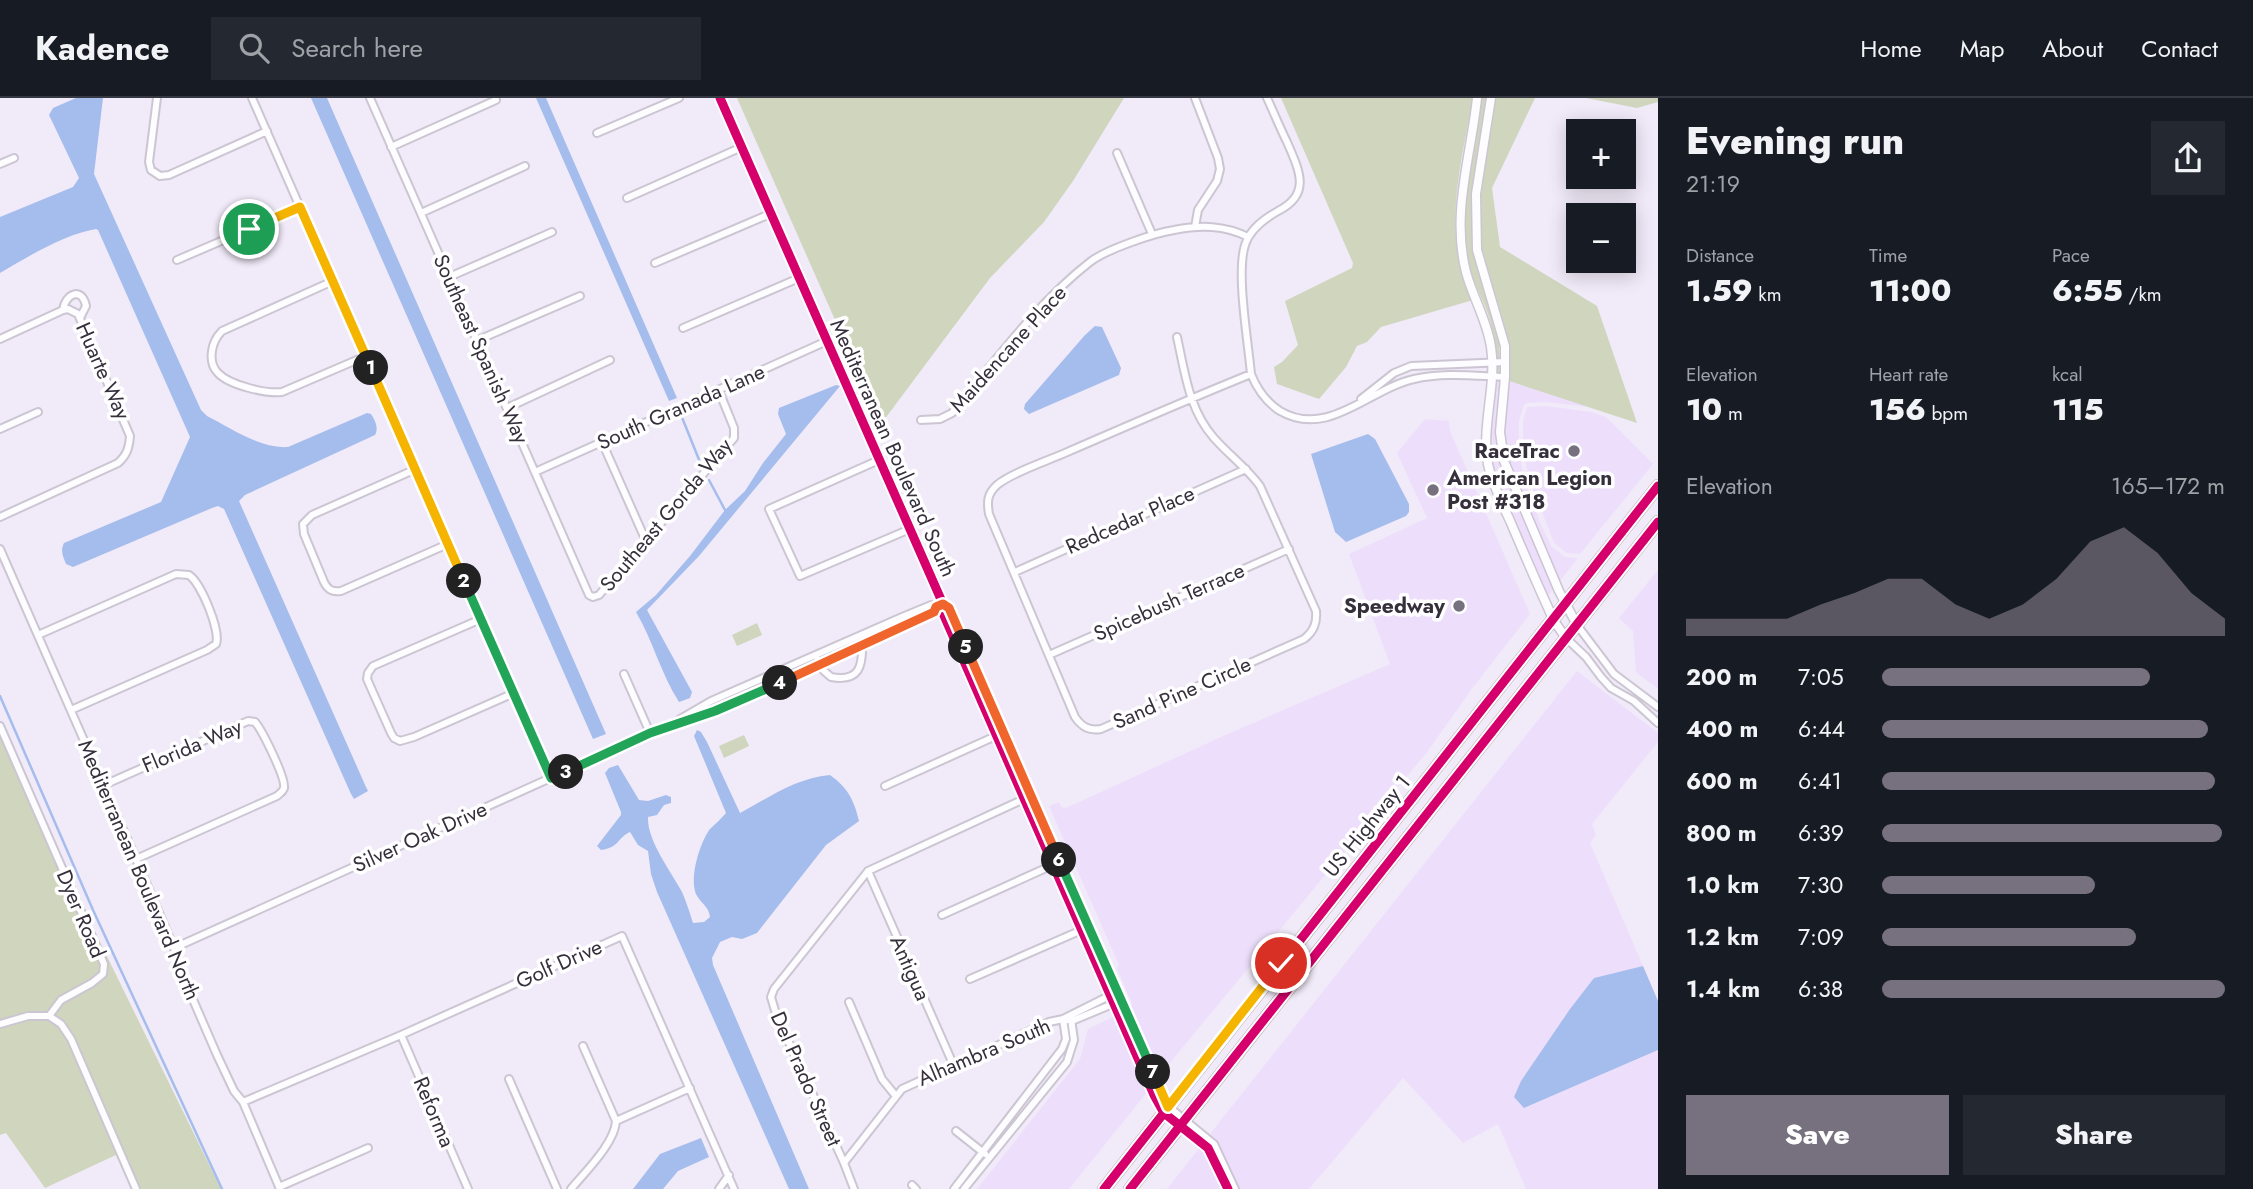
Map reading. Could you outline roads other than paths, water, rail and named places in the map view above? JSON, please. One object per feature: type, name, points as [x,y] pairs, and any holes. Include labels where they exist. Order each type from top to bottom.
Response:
[{"type":"main road","name":"US Highway 1","points":[[1104,1189],[1658,486]]},
{"type":"main road","name":"US Highway 1","points":[[1129,1189],[1658,522]]},
{"type":"street","points":[[157,98],[148,173],[169,175],[267,131]]},
{"type":"street","points":[[252,98],[551,778]]},
{"type":"street","name":"Southeast Spanish Way","points":[[370,98],[589,595],[593,597]]},
{"type":"street","points":[[597,133],[679,98]]},
{"type":"street","name":"Mediterranean Boulevard South","points":[[720,98],[910,528],[939,606],[1000,734],[1166,1110],[1208,1148],[1225,1174]]},
{"type":"street","points":[[1195,98],[1220,169],[1217,181],[1198,210],[1195,227]]},
{"type":"street","points":[[1267,98],[1297,166],[1300,181],[1297,196],[1289,205],[1264,220],[1248,237],[1242,254],[1251,373],[1267,400],[1293,416],[1307,420],[1321,419],[1335,416],[1398,383],[1417,378],[1438,375],[1505,377]]},
{"type":"street","points":[[1477,98],[1460,209],[1466,273],[1483,314],[1492,362],[1487,424],[1488,464],[1499,496],[1554,621],[1611,688],[1642,708],[1658,723]]},
{"type":"street","points":[[1491,98],[1476,194],[1477,250],[1503,336],[1505,377],[1500,432],[1504,461],[1566,606],[1577,625],[1614,674],[1658,708]]},
{"type":"street","points":[[391,146],[496,100]]},
{"type":"street","points":[[627,198],[742,147]]},
{"type":"street","points":[[1117,153],[1152,234]]},
{"type":"street","points":[[0,164],[14,158]]},
{"type":"street","points":[[421,213],[525,166]]},
{"type":"street","points":[[177,260],[300,207]]},
{"type":"street","points":[[655,263],[770,214]]},
{"type":"street","name":"Maidencane Place","points":[[921,420],[940,419],[952,413],[1037,310],[1092,260],[1152,234],[1195,227],[1220,227],[1248,237]]},
{"type":"street","points":[[449,277],[552,232]]},
{"type":"street","points":[[683,328],[799,278]]},
{"type":"street","points":[[332,281],[222,331],[213,343],[214,367],[219,374],[231,381],[275,393],[366,356]]},
{"type":"street","points":[[62,310],[67,298],[80,295],[86,306],[80,318]]},
{"type":"street","points":[[478,340],[580,296]]},
{"type":"street","name":"Huarte Way","points":[[0,339],[62,310],[74,311],[80,318],[128,429],[129,449],[125,457],[109,469],[0,517]]},
{"type":"street","points":[[1177,337],[1190,399]]},
{"type":"street","name":"South Granada Lane","points":[[535,472],[827,341]]},
{"type":"street","points":[[507,408],[610,360]]},
{"type":"street","points":[[1349,409],[1394,373],[1411,366],[1505,362]]},
{"type":"street","name":"Sand Pine Circle","points":[[1190,399],[1209,432],[1260,486],[1316,611],[1317,619],[1310,634],[1279,650],[1093,730],[1086,728],[1075,717],[989,514],[987,501],[991,491],[1000,483],[1190,399],[1251,373]]},
{"type":"street","name":"Southeast Gorda Way","points":[[593,597],[599,596],[734,438],[734,428],[719,391]]},
{"type":"street","points":[[0,429],[38,412]]},
{"type":"street","points":[[602,442],[646,541]]},
{"type":"street","points":[[879,460],[769,509],[800,576],[910,528]]},
{"type":"street","name":"Redcedar Place","points":[[1015,572],[1245,468]]},
{"type":"street","points":[[416,469],[312,515],[303,524],[302,529],[324,582],[328,589],[341,591],[448,544]]},
{"type":"street","name":"Mediterranean Boulevard North","points":[[0,549],[136,859],[217,1055],[233,1091],[243,1102],[280,1188]]},
{"type":"street","name":"Spicebush Terrace","points":[[1049,655],[1289,549]]},
{"type":"street","points":[[38,635],[176,574],[189,575],[198,585],[218,633],[216,644],[71,710]]},
{"type":"street","points":[[593,597],[593,606]]},
{"type":"street","name":"Silver Oak Drive","points":[[667,726],[711,701],[931,605],[939,606]]},
{"type":"street","name":"Silver Oak Drive","points":[[174,948],[650,733],[715,711],[934,612],[939,606]]},
{"type":"street","points":[[481,619],[373,666],[367,679],[391,733],[400,741],[414,737],[514,693]]},
{"type":"street","points":[[816,655],[831,677],[854,674],[861,666],[862,644],[859,636]]},
{"type":"street","points":[[624,674],[650,733]]},
{"type":"street","points":[[1642,708],[1649,700]]},
{"type":"street","name":"Florida Way","points":[[104,785],[248,721],[255,722],[262,731],[280,772],[285,787],[277,796],[136,859]]},
{"type":"street","name":"Dyer Road","points":[[0,726],[104,964],[103,974],[61,1000],[48,1016]]},
{"type":"street","points":[[885,786],[1000,734]]},
{"type":"street","name":"Del Prado Street","points":[[844,1163],[776,1014],[771,997],[774,989],[868,871],[1028,797]]},
{"type":"street","points":[[942,915],[1057,863]]},
{"type":"street","name":"Antigua","points":[[868,871],[953,1064]]},
{"type":"street","points":[[970,979],[1085,928]]},
{"type":"street","name":"Golf Drive","points":[[243,1102],[622,936],[734,1189]]},
{"type":"street","name":"Alhambra South","points":[[1071,1018],[1114,994]]},
{"type":"street","points":[[849,1002],[882,1079],[895,1095]]},
{"type":"street","name":"Alhambra South","points":[[844,1163],[895,1095],[911,1083],[1049,1022],[1071,1018],[1118,1002]]},
{"type":"street","points":[[0,1024],[28,1016],[48,1016],[61,1024],[71,1039],[136,1189]]},
{"type":"street","points":[[964,1189],[1067,1062],[1074,1040],[1071,1018]]},
{"type":"street","points":[[954,1189],[1062,1049],[1066,1039],[1063,1019]]},
{"type":"street","name":"Reforma","points":[[401,1035],[468,1189]]},
{"type":"street","points":[[571,1189],[604,1148],[616,1121],[583,1046]]},
{"type":"street","points":[[509,1079],[557,1189]]},
{"type":"street","points":[[616,1121],[690,1088]]},
{"type":"street","points":[[956,1131],[989,1158]]},
{"type":"street","points":[[280,1188],[368,1148]]},
{"type":"street","points":[[844,1163],[854,1189]]},
{"type":"street","points":[[1225,1174],[1228,1189]]},
{"type":"street","points":[[1225,1174],[1235,1189]]},
{"type":"street","points":[[719,1189],[729,1175]]},
{"type":"water","points":[[76,98],[103,98],[94,174],[201,410],[246,437],[277,447],[288,447],[367,413],[371,414],[375,421],[375,435],[245,495],[239,501],[368,791],[354,799],[224,509],[218,506],[212,508],[73,567],[66,564],[62,551],[64,543],[161,502],[190,437],[98,230],[59,241],[0,273],[0,217],[73,187],[79,178],[49,115],[53,108]]},
{"type":"water","points":[[311,98],[327,98],[606,734],[593,739]]},
{"type":"water","points":[[536,98],[546,98],[677,398],[669,401]]},
{"type":"water","points":[[1095,326],[1102,327],[1121,368],[1119,375],[1029,414],[1024,409],[1025,404]]},
{"type":"water","points":[[836,385],[840,386],[699,556],[647,610],[692,692],[690,698],[679,702],[636,612],[656,595],[725,510],[745,491],[786,434],[778,414],[779,408]]},
{"type":"water","points":[[1368,434],[1375,439],[1409,504],[1409,512],[1406,516],[1346,542],[1335,532],[1311,454]]},
{"type":"water","points":[[697,730],[707,742],[740,813],[794,784],[830,775],[849,795],[859,821],[826,845],[757,933],[742,939],[732,937],[720,942],[712,958],[809,1189],[789,1189],[657,892],[648,851],[638,845],[630,832],[611,847],[601,850],[597,846],[621,815],[605,773],[609,768],[618,765],[639,800],[648,801],[666,795],[671,797],[671,803],[664,805],[657,815],[648,817],[651,836],[682,892],[693,923],[704,922],[710,917],[696,894],[695,870],[706,835],[726,813],[694,736]]},
{"type":"water","points":[[1643,966],[1658,1001],[1658,1050],[1524,1108],[1514,1097],[1521,1081],[1594,978]]},
{"type":"water","points":[[701,1138],[709,1157],[678,1171],[663,1189],[633,1189],[660,1154]]},
{"type":"waterway","points":[[681,415],[702,467]]},
{"type":"waterway","points":[[709,480],[725,510]]},
{"type":"waterway","points":[[0,696],[93,910],[222,1189]]},
{"type":"place","name":"RaceTrac","points":[[1574,451]]},
{"type":"place","name":"American Legion Post #318","points":[[1433,490]]},
{"type":"place","name":"Speedway","points":[[1459,606]]}]
